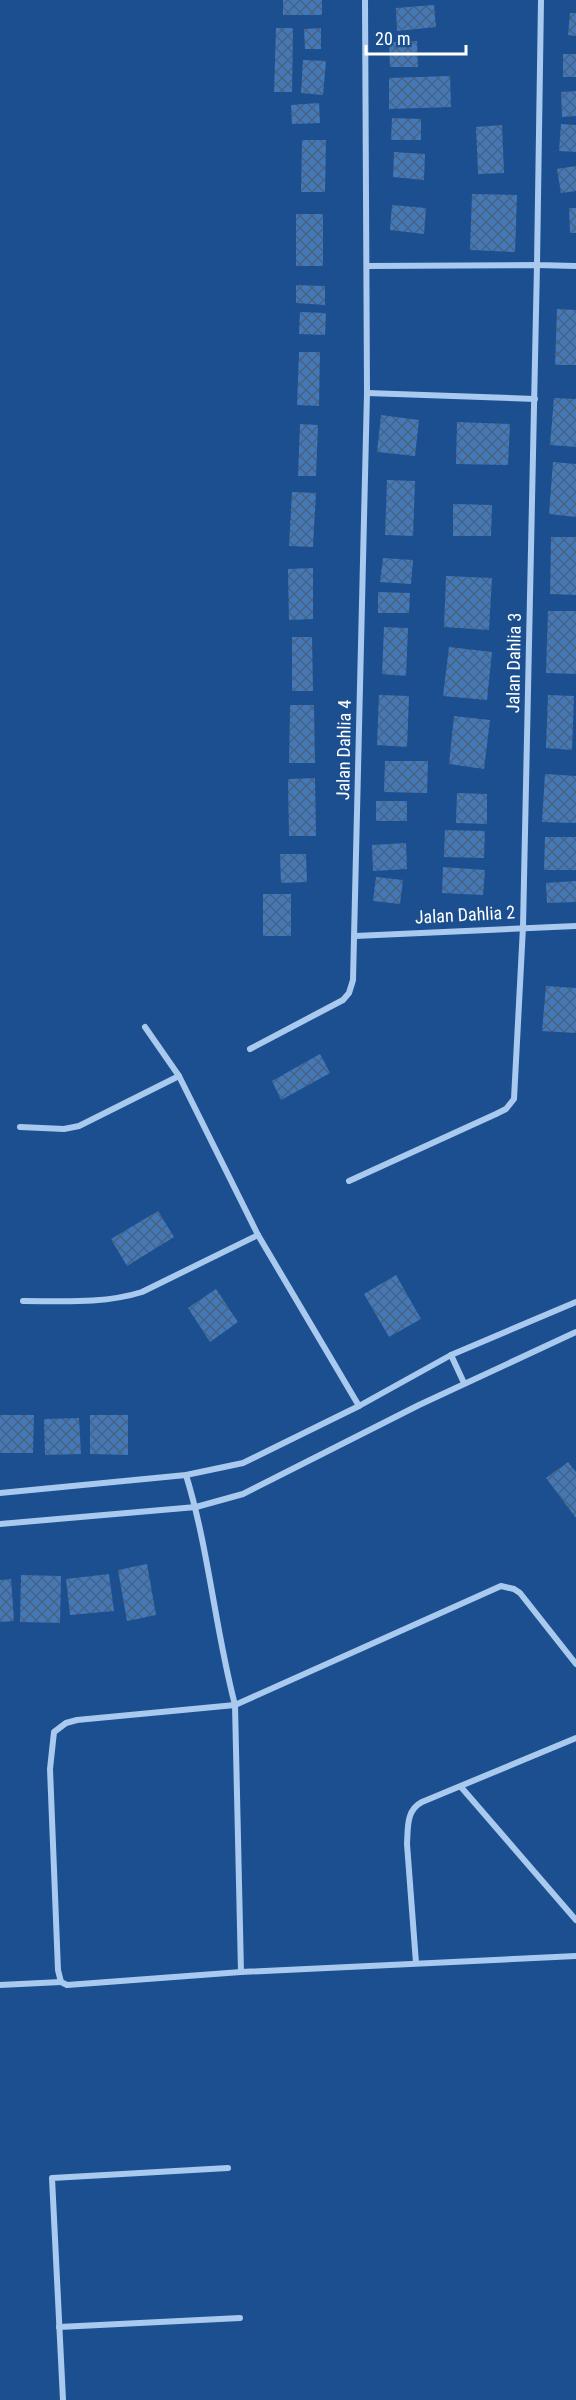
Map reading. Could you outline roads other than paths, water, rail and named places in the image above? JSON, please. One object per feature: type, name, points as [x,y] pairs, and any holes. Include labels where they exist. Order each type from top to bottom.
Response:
[{"type":"street","name":"Jalan Dahlia 4","points":[[250,1049],[343,1000],[349,993],[353,980],[356,936],[367,393],[364,0]]},
{"type":"street","name":"Jalan Dahlia 3","points":[[349,1181],[506,1109],[513,1099],[523,927],[541,0]]},
{"type":"street","points":[[367,266],[576,266]]},
{"type":"street","points":[[367,393],[535,399]]},
{"type":"street","name":"Jalan Dahlia 2","points":[[356,936],[576,926]]},
{"type":"street","points":[[145,1027],[179,1076],[258,1235],[359,1407]]},
{"type":"street","points":[[20,1127],[64,1129],[79,1126],[179,1076]]},
{"type":"street","points":[[23,1301],[110,1300],[129,1296],[142,1292],[258,1235]]},
{"type":"street","points":[[0,1493],[186,1475],[243,1463],[359,1407],[450,1355],[576,1302]]},
{"type":"street","points":[[0,1524],[196,1507],[243,1494],[464,1383],[576,1332]]},
{"type":"street","points":[[450,1355],[464,1383]]},
{"type":"street","points":[[186,1475],[196,1507],[224,1663],[235,1705],[241,1972]]},
{"type":"street","points":[[61,1982],[58,1970],[50,1768],[54,1732],[66,1723],[77,1720],[235,1705],[501,1586],[520,1593],[576,1664]]},
{"type":"street","points":[[416,1963],[408,1824],[412,1810],[417,1805],[576,1738]]},
{"type":"street","points":[[461,1787],[576,1920]]},
{"type":"street","points":[[0,1985],[61,1982],[75,1985],[241,1972],[576,1956]]},
{"type":"street","points":[[63,2400],[52,2178],[228,2168]]},
{"type":"street","points":[[59,2327],[240,2318]]}]
